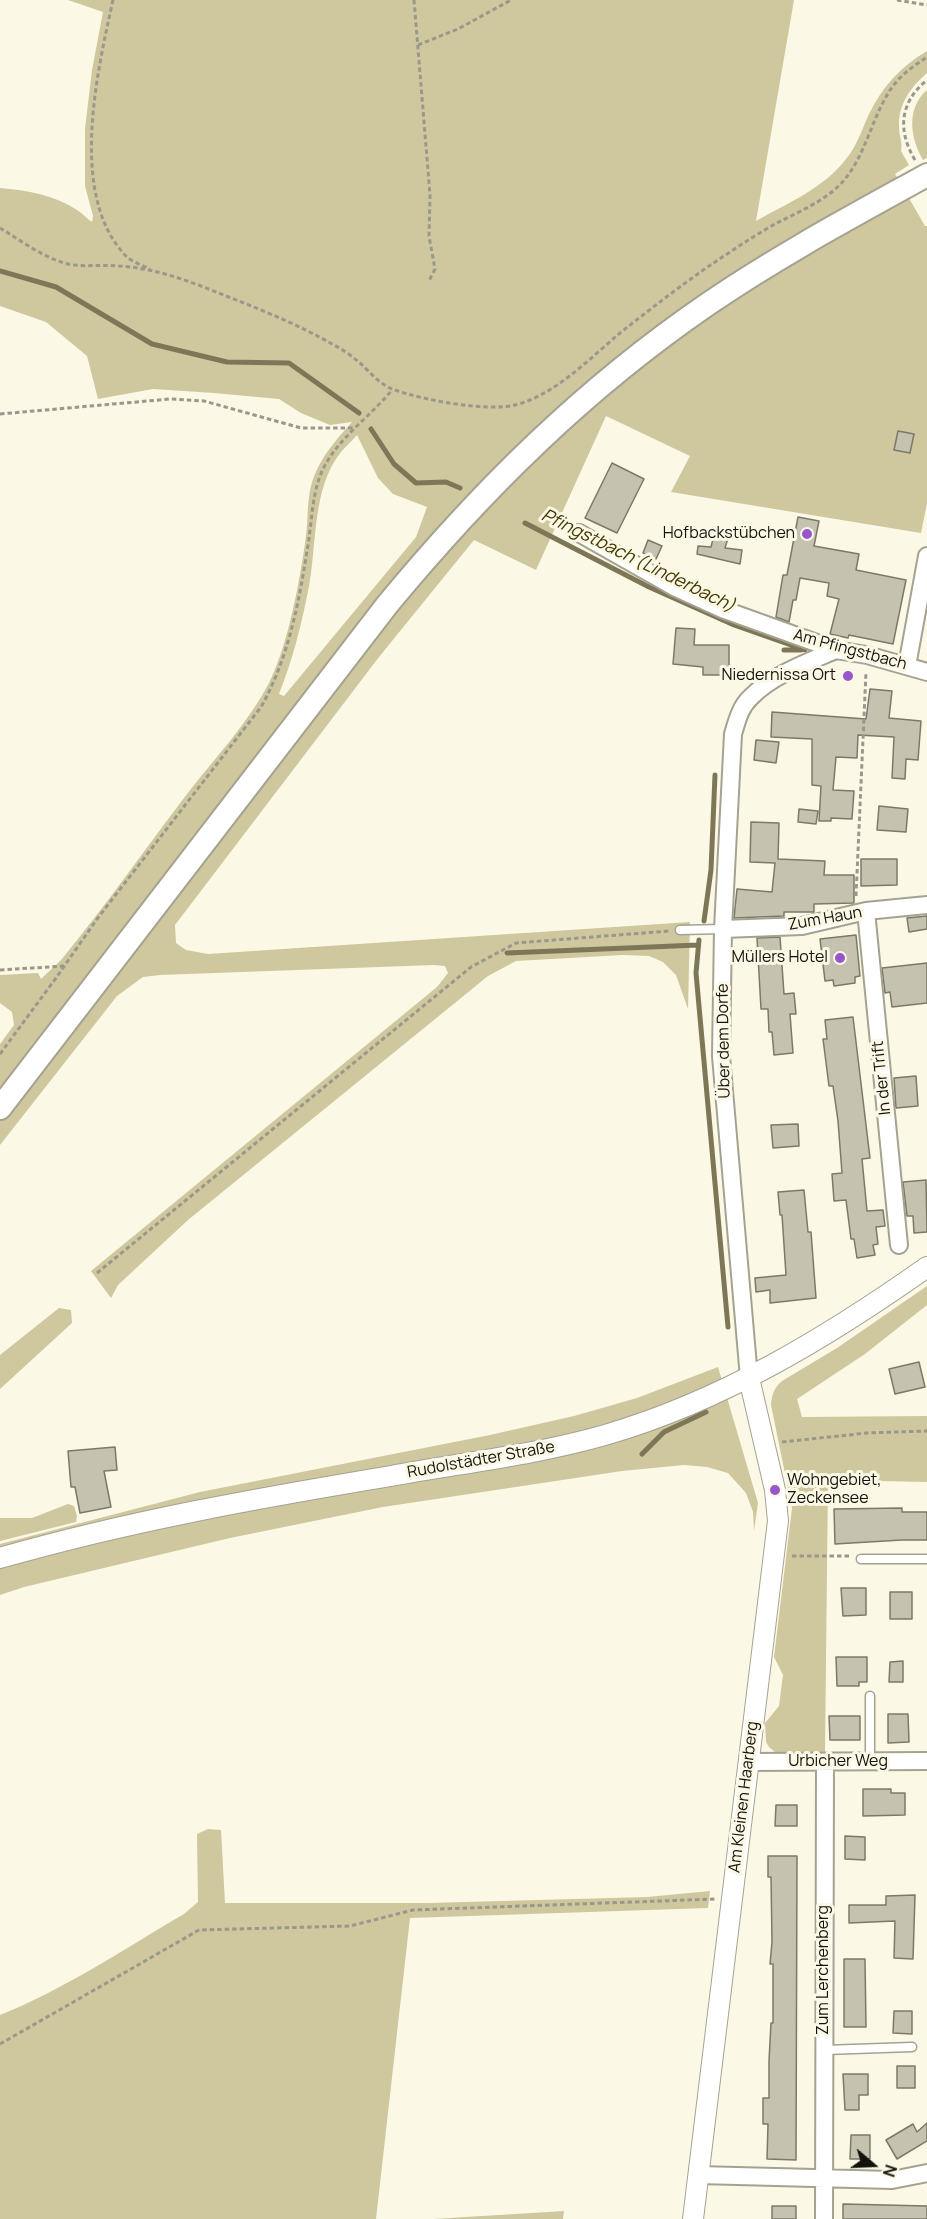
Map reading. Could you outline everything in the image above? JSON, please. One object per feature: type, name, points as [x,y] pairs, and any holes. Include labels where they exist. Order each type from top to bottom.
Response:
[{"type":"main road","points":[[0,1108],[387,605],[427,556],[507,471],[592,391],[708,303],[922,169]]},
{"type":"street","name":"Am Pfingstbach","points":[[579,533],[685,592],[754,621],[836,650],[867,655],[927,672]]},
{"type":"street","points":[[907,666],[927,556]]},
{"type":"street","name":"Über dem Dorfe","points":[[749,1378],[721,1056],[723,928],[733,734],[738,715],[749,698],[762,687],[836,650]]},
{"type":"street","name":"Zum Haun","points":[[723,928],[802,926],[866,911],[927,906]]},
{"type":"street","name":"In der Trift","points":[[866,911],[899,1245]]},
{"type":"street","name":"Rudolstädter Straße","points":[[0,1558],[63,1540],[198,1509],[574,1443],[607,1435],[663,1415],[749,1378],[815,1341],[927,1267]]},
{"type":"street","name":"Am Kleinen Haarberg","points":[[693,2219],[778,1521],[775,1490],[766,1444],[749,1378]]},
{"type":"street","name":"Urbicher Weg","points":[[749,1762],[927,1761]]},
{"type":"street","name":"Zum Lerchenberg","points":[[824,2219],[825,1762]]},
{"type":"street","points":[[698,2175],[892,2181],[927,2174]]},
{"type":"lane","points":[[680,930],[723,928]]},
{"type":"lane","points":[[861,1559],[927,1559]]},
{"type":"lane","points":[[870,1696],[870,1762]]},
{"type":"lane","points":[[825,2050],[912,2047]]},
{"type":"path","points":[[113,0],[99,71],[92,130],[93,185],[100,213],[111,237],[128,258],[154,272]]},
{"type":"path","points":[[414,0],[430,195],[429,236],[435,269],[429,281]]},
{"type":"path","points":[[418,45],[458,30],[511,0]]},
{"type":"path","points":[[897,0],[927,5]]},
{"type":"path","points":[[0,228],[35,250],[63,263],[85,266],[120,266],[194,283],[333,344],[392,390],[425,398],[492,408],[514,406],[534,399],[557,384],[708,267],[757,234],[832,191],[849,174],[863,152],[894,84],[927,57]]},
{"type":"path","points":[[922,169],[907,144],[903,127],[906,106],[915,89],[927,80]]},
{"type":"path","points":[[0,1054],[97,919],[248,725],[270,690],[293,629],[315,498],[322,472],[332,453],[376,410],[392,390]]},
{"type":"path","points":[[0,414],[170,399],[204,401],[301,428],[356,428]]},
{"type":"path","points":[[856,895],[867,655]]},
{"type":"path","points":[[97,1273],[471,967],[516,943],[680,930]]},
{"type":"path","points":[[0,970],[65,966]]},
{"type":"path","points":[[766,1444],[867,1433],[927,1431]]},
{"type":"path","points":[[795,1556],[856,1556],[861,1559]]},
{"type":"path","points":[[0,2044],[199,1930],[350,1926],[413,1910],[732,1898]]},
{"type":"shaded area","points":[[68,0],[794,0],[756,221],[816,187],[837,169],[853,149],[874,104],[886,86],[909,63],[927,51],[927,73],[903,103],[899,119],[901,151],[909,165],[895,174],[927,226],[927,503],[921,533],[671,492],[690,456],[606,416],[536,570],[474,540],[379,657],[175,925],[176,943],[186,950],[208,954],[690,922],[688,1009],[676,975],[663,962],[649,956],[623,955],[516,961],[488,976],[188,1220],[118,1285],[111,1298],[91,1271],[437,987],[448,973],[445,966],[434,965],[143,977],[117,996],[0,1145],[0,1044],[14,1025],[12,1012],[0,1003],[0,975],[38,973],[41,979],[61,960],[241,727],[261,697],[277,665],[293,610],[301,572],[308,505],[314,477],[328,451],[352,422],[330,425],[301,413],[279,399],[214,393],[153,389],[98,399],[87,356],[46,322],[0,306],[0,188],[50,197],[77,210],[92,222],[93,216],[85,186],[85,129],[92,70],[103,12]],"holes":[[[357,435],[378,478],[393,494],[427,507],[416,537],[284,696],[279,694],[293,654],[303,614],[309,586],[317,517],[325,482],[341,452]]]},
{"type":"shaded area","points":[[927,90],[927,158],[923,160],[915,142],[912,124],[916,105]]},
{"type":"shaded area","points":[[927,1286],[927,1305],[865,1354],[797,1399],[802,1417],[927,1416],[927,1482],[828,1480],[825,1752],[776,1753],[766,1742],[765,1723],[779,1706],[783,1675],[774,1657],[792,1508],[771,1405],[773,1394],[782,1381],[837,1348]]},
{"type":"shaded area","points":[[59,1308],[71,1310],[72,1323],[0,1389],[0,1355]]},
{"type":"shaded area","points":[[718,1367],[758,1503],[754,1531],[753,1512],[746,1493],[728,1473],[707,1467],[684,1465],[622,1471],[383,1507],[230,1538],[24,1587],[0,1595],[0,1544],[200,1492],[490,1435],[574,1416],[637,1398]]},
{"type":"shaded area","points":[[68,1504],[74,1506],[76,1522],[0,1541],[0,1518],[32,1518]]},
{"type":"shaded area","points":[[208,1829],[221,1830],[225,1903],[429,1903],[647,1897],[710,1891],[708,1908],[410,1918],[376,2219],[0,2219],[0,2015],[94,1968],[184,1914],[198,1902],[197,1834]]},
{"type":"shaded area","points":[[564,2211],[563,2219],[433,2219]]},
{"type":"building","points":[[898,431],[914,434],[910,453],[894,450]]},
{"type":"building","points":[[612,463],[644,479],[617,533],[585,518]]},
{"type":"building","points":[[798,517],[819,521],[814,546],[859,554],[856,570],[906,580],[893,644],[849,635],[848,638],[830,634],[839,599],[827,596],[829,583],[800,578],[789,622],[776,617],[783,575],[787,575]]},
{"type":"building","points":[[714,535],[728,538],[725,548],[742,550],[740,564],[697,554],[698,546],[711,547]]},
{"type":"building","points":[[648,540],[662,546],[656,559],[643,553]]},
{"type":"building","points":[[676,628],[695,629],[694,645],[729,645],[729,675],[703,675],[703,667],[673,664]]},
{"type":"building","points":[[870,689],[892,691],[889,718],[921,721],[918,760],[906,759],[905,779],[892,778],[894,737],[858,735],[857,758],[836,757],[833,790],[854,791],[852,819],[831,818],[831,821],[819,821],[821,786],[812,785],[812,739],[771,737],[772,712],[866,719]]},
{"type":"building","points":[[756,740],[779,742],[776,763],[754,760]]},
{"type":"building","points":[[879,806],[908,809],[906,832],[877,830]]},
{"type":"building","points":[[799,809],[818,811],[816,824],[798,822]]},
{"type":"building","points":[[751,822],[779,823],[778,859],[825,861],[824,875],[854,875],[854,903],[814,904],[814,912],[784,912],[784,916],[734,918],[737,889],[772,892],[775,863],[750,862]]},
{"type":"building","points":[[861,859],[897,859],[897,885],[861,886]]},
{"type":"building","points":[[927,916],[927,929],[909,932],[907,918]]},
{"type":"building","name":"Müllers Hotel","points":[[856,935],[860,976],[855,977],[855,983],[834,986],[833,980],[825,981],[820,939]]},
{"type":"building","points":[[780,937],[784,994],[794,993],[796,1014],[790,1014],[793,1053],[774,1055],[772,1032],[769,1032],[768,1009],[761,1009],[757,938]]},
{"type":"building","points":[[927,963],[927,1003],[892,1007],[890,992],[885,993],[882,968]]},
{"type":"building","points":[[853,1017],[870,1158],[862,1159],[867,1211],[883,1210],[885,1226],[876,1227],[878,1244],[873,1245],[875,1255],[857,1258],[854,1239],[851,1239],[846,1200],[834,1201],[832,1174],[842,1173],[838,1121],[833,1086],[829,1086],[823,1039],[827,1039],[825,1020]]},
{"type":"building","points":[[916,1076],[918,1106],[896,1108],[894,1078]]},
{"type":"building","points":[[798,1124],[799,1146],[773,1148],[771,1125]]},
{"type":"building","points":[[926,1180],[927,1232],[914,1233],[913,1216],[907,1216],[903,1182]]},
{"type":"building","points":[[804,1190],[808,1232],[811,1232],[816,1298],[770,1303],[770,1290],[756,1292],[755,1278],[786,1275],[778,1192]]},
{"type":"building","points":[[919,1362],[925,1387],[895,1394],[889,1369]]},
{"type":"building","points":[[115,1447],[117,1470],[104,1471],[111,1507],[80,1513],[75,1487],[71,1487],[68,1451]]},
{"type":"building","points":[[902,1508],[902,1512],[927,1512],[927,1540],[835,1544],[834,1509]]},
{"type":"building","points":[[841,1588],[866,1588],[866,1615],[843,1616]]},
{"type":"building","points":[[890,1592],[912,1592],[912,1619],[890,1619]]},
{"type":"building","points":[[836,1657],[867,1657],[867,1682],[859,1682],[859,1686],[837,1686]]},
{"type":"building","points":[[903,1661],[903,1682],[889,1682],[890,1662]]},
{"type":"building","points":[[888,1714],[908,1714],[909,1742],[888,1743]]},
{"type":"building","points":[[829,1716],[860,1716],[860,1740],[830,1740]]},
{"type":"building","points":[[863,1789],[891,1789],[891,1793],[905,1793],[905,1815],[863,1816]]},
{"type":"building","points":[[776,1805],[797,1805],[797,1826],[775,1826]]},
{"type":"building","points":[[845,1836],[865,1837],[865,1860],[845,1859]]},
{"type":"building","points":[[768,1856],[797,1856],[796,2160],[767,2159],[768,2124],[763,2124],[763,2098],[769,2098],[771,2023],[773,2023],[773,1964],[770,1964],[771,1877],[768,1877]]},
{"type":"building","points":[[915,1895],[913,1959],[894,1958],[895,1921],[849,1923],[849,1905],[886,1905],[886,1896]]},
{"type":"building","points":[[844,1959],[865,1959],[866,2027],[844,2027]]},
{"type":"building","points":[[894,2011],[912,2011],[912,2034],[893,2033]]},
{"type":"building","points":[[897,2066],[915,2066],[915,2088],[897,2088]]},
{"type":"building","points":[[843,2074],[868,2074],[868,2095],[859,2095],[859,2110],[845,2110]]},
{"type":"building","points":[[927,2123],[927,2141],[897,2159],[886,2140],[913,2124],[917,2132]]},
{"type":"building","points":[[851,2135],[870,2135],[870,2159],[850,2159]]},
{"type":"building","points":[[843,2204],[927,2206],[927,2219],[843,2219]]},
{"type":"building","points":[[772,2206],[796,2206],[796,2219],[772,2219]]},
{"type":"waterway","name":"Pfingstbach (Linderbach)","points":[[0,271],[56,287],[152,344],[227,362],[289,363],[359,413]]},
{"type":"waterway","name":"Pfingstbach (Linderbach)","points":[[371,429],[394,464],[416,483],[446,482],[460,488]]},
{"type":"waterway","name":"Pfingstbach (Linderbach)","points":[[525,523],[649,587],[734,625],[805,650]]},
{"type":"waterway","points":[[784,650],[801,650]]},
{"type":"waterway","points":[[704,921],[711,870],[715,775]]},
{"type":"waterway","points":[[699,940],[696,973],[728,1327]]},
{"type":"waterway","points":[[507,953],[698,945]]},
{"type":"waterway","points":[[642,1454],[664,1432],[706,1412]]},
{"type":"place","name":"Hofbackstübchen","points":[[807,534]]},
{"type":"place","name":"Niedernissa Ort","points":[[848,676]]},
{"type":"place","name":"Müllers Hotel","points":[[840,958]]},
{"type":"place","name":"Wohngebiet, Zeckensee","points":[[775,1490]]}]
